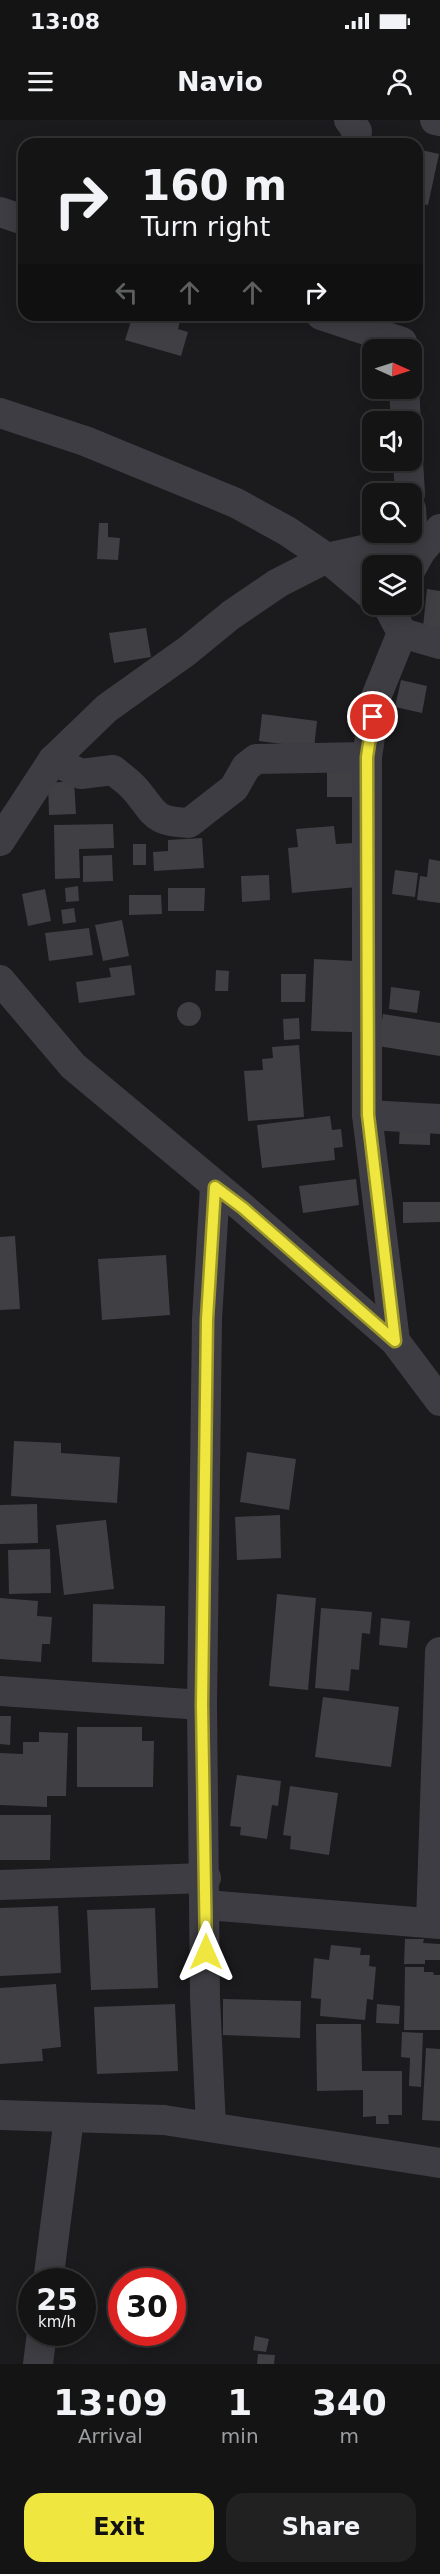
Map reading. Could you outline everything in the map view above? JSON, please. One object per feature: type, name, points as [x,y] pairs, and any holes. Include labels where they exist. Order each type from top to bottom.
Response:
[{"type":"street","points":[[349,120],[357,131],[356,138]]},
{"type":"street","points":[[435,120],[440,121]]},
{"type":"street","points":[[0,212],[18,218]]},
{"type":"street","points":[[344,321],[399,335]]},
{"type":"street","points":[[0,413],[85,441],[236,503],[287,531],[327,558],[362,588]]},
{"type":"street","points":[[0,841],[53,760],[107,708],[187,651],[231,615],[278,583],[327,558],[421,547]]},
{"type":"street","points":[[387,615],[367,757],[368,1115],[395,1341]]},
{"type":"street","points":[[396,615],[440,644]]},
{"type":"street","points":[[53,760],[81,774],[113,770],[133,788],[153,815],[168,822],[189,824],[234,788],[246,767],[256,759],[367,757]]},
{"type":"street","points":[[0,980],[73,1066],[215,1187],[243,1208],[395,1341],[440,1401]]},
{"type":"street","points":[[368,1115],[440,1119]]},
{"type":"street","points":[[211,2127],[205,1998],[206,1891],[202,1705],[207,1331],[215,1187]]},
{"type":"street","points":[[0,1885],[206,1891],[436,1923],[440,1652]]},
{"type":"street","points":[[0,1691],[202,1705]]},
{"type":"street","points":[[0,2115],[164,2120],[440,2163]]},
{"type":"street","points":[[50,2268],[69,2118]]},
{"type":"street","points":[[38,2364],[40,2346]]},
{"type":"building","points":[[423,150],[439,154],[428,205],[423,204]]},
{"type":"building","points":[[131,321],[180,321],[178,329],[188,332],[181,356],[125,340]]},
{"type":"building","points":[[99,523],[108,523],[108,537],[120,538],[118,560],[97,559]]},
{"type":"building","points":[[427,589],[440,591],[440,629],[423,627]]},
{"type":"building","points":[[146,628],[151,657],[114,663],[109,633]]},
{"type":"building","points":[[401,680],[427,686],[422,713],[395,707]]},
{"type":"building","points":[[262,714],[317,721],[314,748],[259,741]]},
{"type":"building","points":[[327,766],[353,766],[353,797],[327,797]]},
{"type":"building","points":[[74,781],[76,814],[49,815],[48,783]]},
{"type":"building","points":[[113,824],[114,848],[79,849],[80,878],[55,879],[54,825]]},
{"type":"building","points":[[334,826],[336,844],[354,843],[358,887],[292,893],[288,848],[298,847],[296,829]]},
{"type":"building","points":[[202,838],[204,868],[154,871],[153,852],[168,851],[168,840]]},
{"type":"building","points":[[133,844],[146,844],[146,865],[133,865]]},
{"type":"building","points":[[112,855],[113,881],[83,882],[83,856]]},
{"type":"building","points":[[429,859],[440,861],[440,903],[417,900],[420,876],[427,877]]},
{"type":"building","points":[[395,870],[418,873],[415,897],[392,894]]},
{"type":"building","points":[[269,875],[270,900],[242,902],[241,876]]},
{"type":"building","points":[[78,886],[79,901],[66,902],[65,888]]},
{"type":"building","points":[[168,888],[205,888],[204,911],[168,911]]},
{"type":"building","points":[[45,889],[51,921],[28,926],[22,894]]},
{"type":"building","points":[[129,895],[161,895],[162,914],[129,915]]},
{"type":"building","points":[[74,908],[76,922],[63,924],[61,910]]},
{"type":"building","points":[[122,920],[129,956],[103,961],[95,925]]},
{"type":"building","points":[[89,928],[93,955],[49,961],[45,933]]},
{"type":"building","points":[[314,959],[355,961],[352,1032],[311,1031]]},
{"type":"building","points":[[131,965],[135,995],[79,1003],[76,982],[111,977],[109,968]]},
{"type":"building","points":[[216,970],[229,971],[228,991],[215,991]]},
{"type":"building","points":[[281,974],[306,974],[305,1002],[281,1002]]},
{"type":"building","points":[[391,987],[420,991],[417,1013],[389,1009]]},
{"type":"building","points":[[189,1002],[198,1005],[201,1014],[198,1023],[189,1026],[180,1023],[177,1014],[180,1005]]},
{"type":"building","points":[[383,1014],[440,1023],[440,1056],[378,1046]]},
{"type":"building","points":[[299,1018],[300,1039],[284,1040],[283,1019]]},
{"type":"building","points":[[299,1045],[304,1117],[248,1121],[244,1071],[263,1070],[262,1059],[273,1058],[272,1047]]},
{"type":"building","points":[[330,1116],[332,1130],[341,1129],[343,1147],[334,1148],[335,1160],[262,1168],[257,1125]]},
{"type":"building","points":[[400,1124],[430,1125],[430,1145],[399,1144]]},
{"type":"building","points":[[356,1179],[359,1205],[303,1213],[299,1186]]},
{"type":"building","points":[[403,1202],[440,1202],[440,1222],[403,1223]]},
{"type":"building","points":[[15,1236],[20,1309],[0,1310],[0,1237]]},
{"type":"building","points":[[166,1255],[170,1315],[102,1320],[98,1259]]},
{"type":"building","points":[[14,1441],[61,1443],[61,1453],[120,1457],[117,1503],[11,1496]]},
{"type":"building","points":[[247,1452],[296,1459],[289,1510],[240,1502]]},
{"type":"building","points":[[37,1504],[38,1543],[0,1544],[0,1505]]},
{"type":"building","points":[[280,1515],[281,1558],[237,1560],[235,1517]]},
{"type":"building","points":[[106,1520],[114,1589],[64,1595],[56,1525]]},
{"type":"building","points":[[50,1549],[51,1593],[9,1594],[8,1550]]},
{"type":"building","points":[[277,1594],[316,1598],[308,1690],[269,1686]]},
{"type":"building","points":[[0,1598],[38,1601],[37,1616],[52,1617],[50,1644],[42,1644],[41,1662],[0,1659]]},
{"type":"building","points":[[93,1604],[165,1606],[164,1664],[92,1662]]},
{"type":"building","points":[[321,1608],[372,1612],[370,1634],[362,1633],[359,1670],[351,1669],[349,1691],[315,1688]]},
{"type":"building","points":[[381,1618],[410,1621],[407,1648],[379,1645]]},
{"type":"building","points":[[323,1697],[399,1707],[391,1767],[315,1757]]},
{"type":"building","points":[[0,1716],[11,1716],[10,1745],[0,1744]]},
{"type":"building","points":[[77,1727],[142,1727],[142,1741],[154,1741],[153,1787],[77,1787]]},
{"type":"building","points":[[39,1732],[68,1733],[66,1796],[47,1796],[47,1807],[0,1805],[0,1753],[23,1754],[23,1742],[39,1742]]},
{"type":"building","points":[[237,1775],[281,1781],[278,1806],[272,1805],[267,1839],[240,1835],[241,1827],[230,1826]]},
{"type":"building","points":[[290,1786],[338,1793],[329,1855],[290,1849],[291,1836],[283,1835]]},
{"type":"building","points":[[0,1815],[51,1815],[50,1860],[0,1860]]},
{"type":"building","points":[[58,1906],[61,1973],[0,1976],[0,1908]]},
{"type":"building","points":[[155,1908],[158,1988],[91,1990],[87,1910]]},
{"type":"building","points":[[405,1939],[424,1939],[423,1943],[440,1944],[440,1960],[425,1960],[425,1964],[404,1964]]},
{"type":"building","points":[[331,1945],[361,1948],[360,1955],[370,1955],[369,1966],[376,1967],[373,2000],[367,1999],[365,2020],[320,2016],[321,1999],[311,1998],[314,1958],[329,1960]]},
{"type":"building","points":[[405,1967],[424,1967],[424,1972],[440,1975],[440,2030],[404,2030]]},
{"type":"building","points":[[56,1984],[61,2047],[42,2049],[43,2061],[0,2064],[0,1988]]},
{"type":"building","points":[[223,1999],[301,2001],[300,2038],[223,2035]]},
{"type":"building","points":[[175,2004],[178,2071],[97,2074],[94,2007]]},
{"type":"building","points":[[377,2004],[400,2006],[399,2024],[376,2023]]},
{"type":"building","points":[[316,2024],[361,2024],[362,2071],[402,2071],[402,2115],[388,2115],[389,2124],[376,2124],[376,2116],[363,2117],[363,2090],[317,2091]]},
{"type":"building","points":[[402,2032],[423,2033],[421,2087],[409,2086],[410,2058],[401,2057]]},
{"type":"building","points":[[426,2048],[440,2049],[440,2121],[422,2120]]},
{"type":"building","points":[[255,2336],[269,2339],[266,2352],[253,2350]]},
{"type":"building","points":[[258,2354],[275,2355],[274,2364],[257,2364]]},
{"type":"route","points":[[206,1952],[202,1705],[207,1319],[215,1187],[243,1208],[395,1341],[368,1115],[367,757],[373,717]]}]
